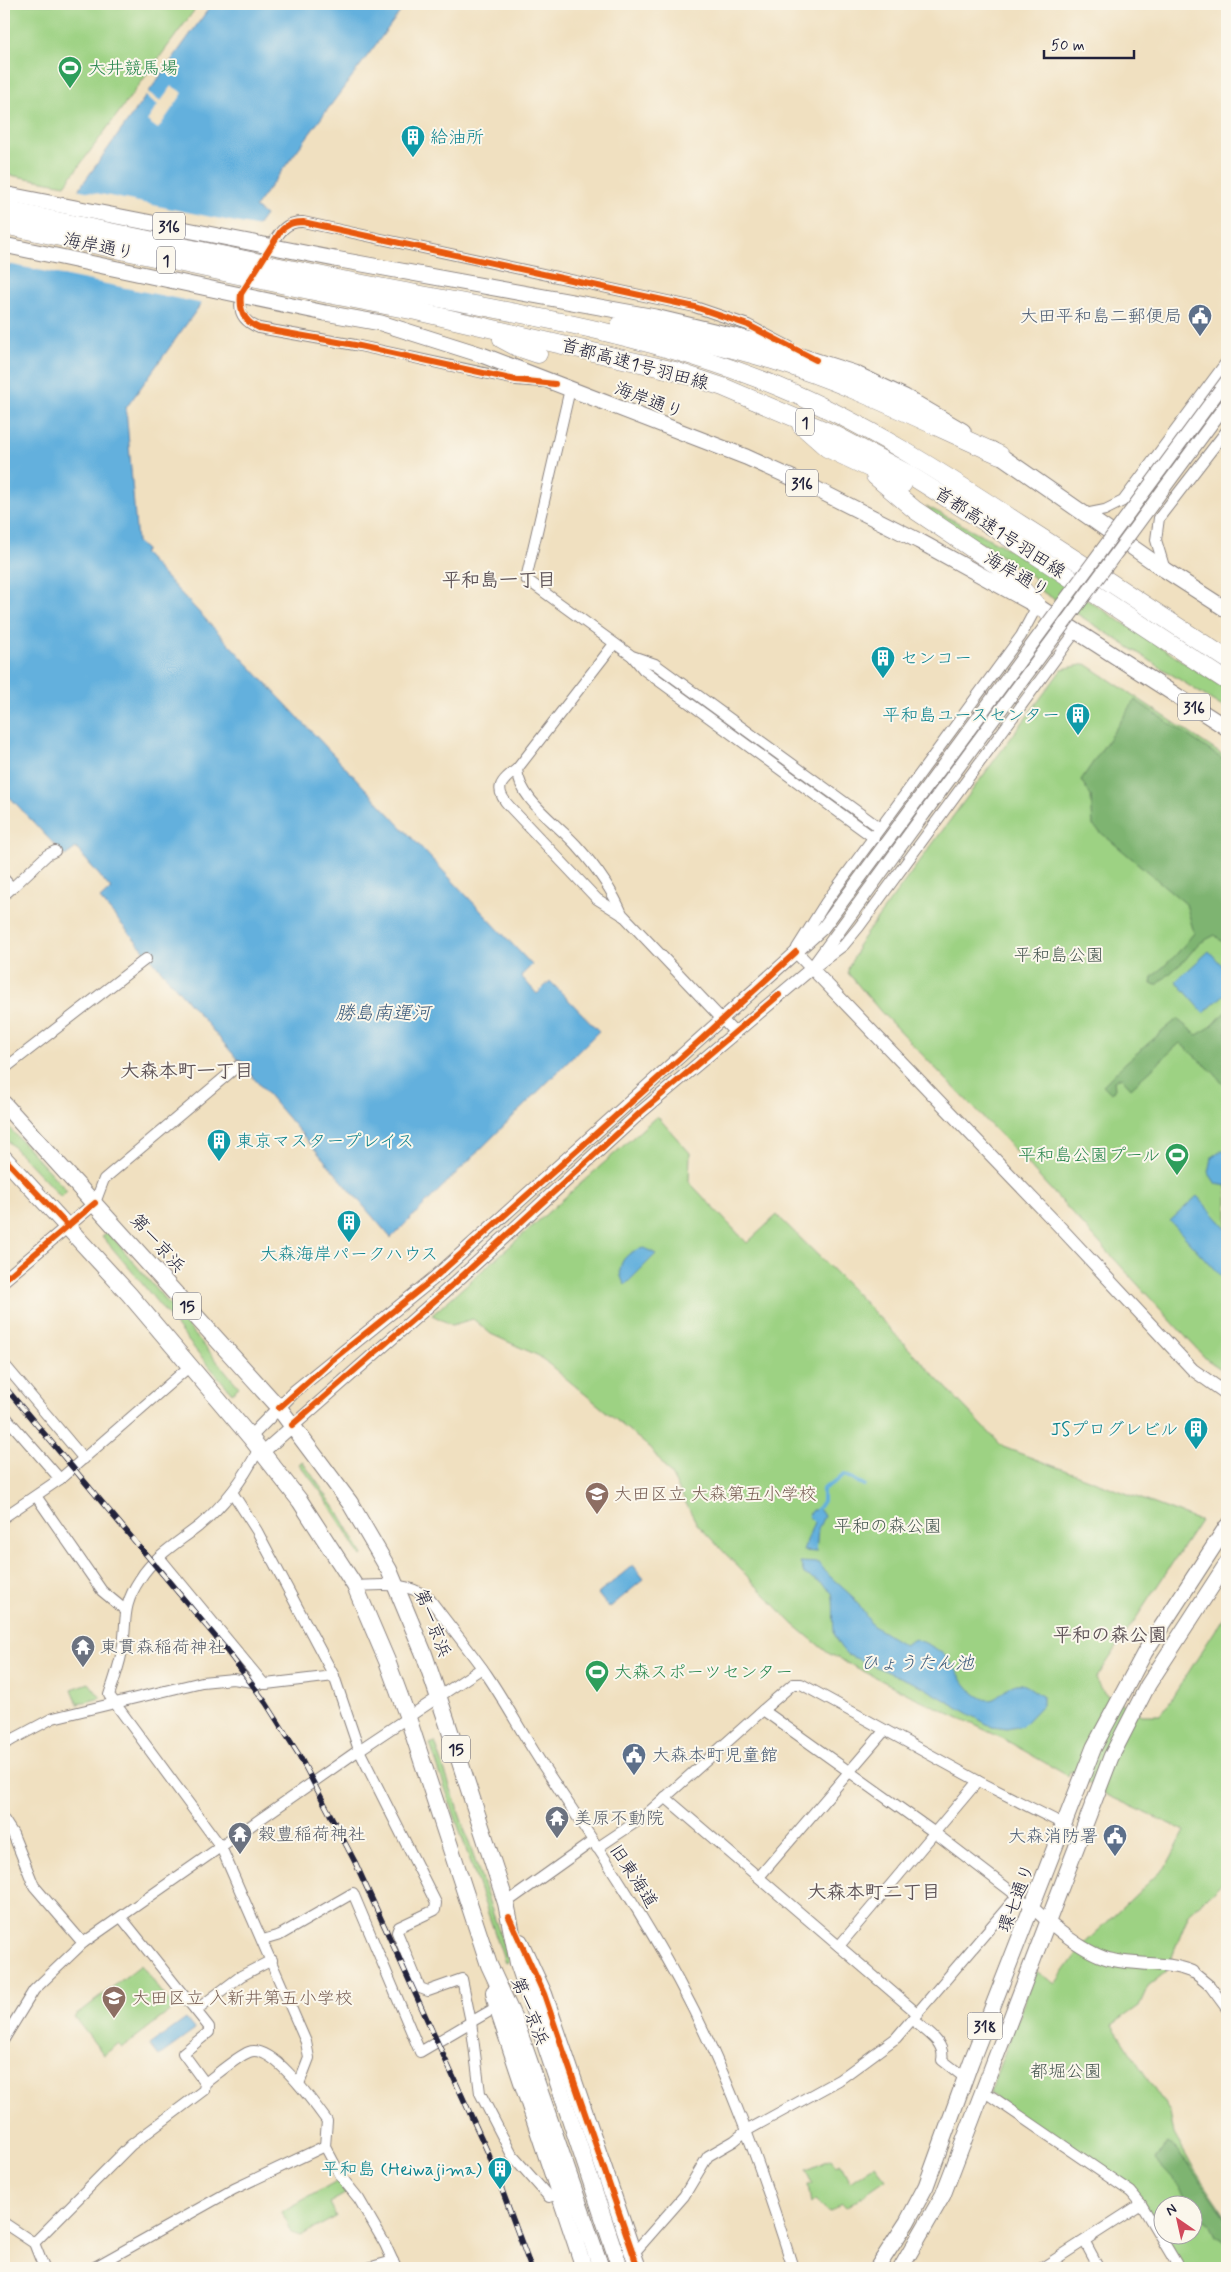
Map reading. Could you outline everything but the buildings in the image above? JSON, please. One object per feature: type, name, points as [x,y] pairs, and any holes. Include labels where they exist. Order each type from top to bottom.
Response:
[{"type":"highway","name":"首都高速1号羽田線","points":[[4,210],[330,286],[416,311],[481,327],[622,357],[675,371],[723,387],[833,434],[910,475],[996,529],[1227,681]]},
{"type":"highway","name":"首都高速1号羽田線","points":[[4,225],[330,286],[552,321],[619,335],[726,367],[779,387],[842,416],[919,458],[1227,659]]},
{"type":"highway","name":"1","points":[[552,321],[577,317],[650,330],[686,337],[773,361],[866,395],[1000,455]]},
{"type":"highway","points":[[481,327],[517,347],[538,354]]},
{"type":"highway","points":[[790,416],[827,448],[996,529]]},
{"type":"highway","points":[[867,468],[886,487],[915,510],[1008,572],[1038,606]]},
{"type":"highway","name":"第一京浜","points":[[4,1104],[95,1203],[292,1425],[350,1503],[396,1584],[439,1698],[508,1910],[518,1963],[619,2265]]},
{"type":"highway","name":"第一京浜","points":[[4,1158],[68,1226],[258,1446],[300,1501],[355,1586],[387,1661],[408,1718],[489,1965],[516,2023],[595,2268]]},
{"type":"highway","name":"15","points":[[508,1910],[544,1994],[636,2261]]},
{"type":"highway","name":"15","points":[[489,1965],[497,2007],[559,2194],[595,2268]]},
{"type":"main road","name":"海岸通り","points":[[4,194],[335,259],[655,317],[751,340],[816,360],[854,373],[905,397],[1000,455],[1165,570],[1227,610]]},
{"type":"main road","name":"海岸通り","points":[[4,245],[390,326],[482,355],[746,457],[810,486],[919,541],[1038,606],[1160,687],[1227,728]]},
{"type":"main road","points":[[1160,687],[1227,740]]},
{"type":"main road","name":"環七通り","points":[[877,2268],[902,2230],[926,2186],[965,2078],[1033,1908],[1081,1778],[1106,1723],[1145,1652],[1227,1526]]},
{"type":"main road","name":"318","points":[[900,2268],[943,2195],[982,2090],[1049,1923],[1098,1789],[1124,1731],[1148,1685],[1227,1563]]},
{"type":"street","points":[[816,360],[748,325],[695,307],[303,222],[286,225],[241,294],[240,305],[245,318],[251,325],[259,328],[355,345],[516,380],[562,386],[526,579],[632,656],[654,664],[880,828]]},
{"type":"street","points":[[1085,514],[1105,510],[1123,501],[1227,361]]},
{"type":"street","points":[[812,968],[919,810],[1227,380]]},
{"type":"street","points":[[299,2084],[309,2058],[308,2049],[272,1960],[221,1847],[109,1695],[122,1652],[125,1610],[140,1578],[159,1557],[200,1525],[232,1492],[249,1470],[258,1446],[278,1408],[331,1361],[433,1279],[824,928],[919,810],[1227,403]]},
{"type":"street","points":[[1165,570],[1156,540],[1159,518],[1225,436]]},
{"type":"street","points":[[796,952],[812,920],[1021,636],[1038,606]]},
{"type":"street","points":[[258,1446],[292,1425],[448,1289],[641,1112],[812,968],[844,945],[1076,631]]},
{"type":"street","points":[[614,644],[517,770],[503,780],[500,786],[504,801],[597,899],[624,916],[735,1033]]},
{"type":"street","points":[[632,656],[644,670],[874,838]]},
{"type":"street","points":[[517,770],[522,789],[592,864],[614,892],[624,916]]},
{"type":"street","points":[[4,895],[47,855],[55,851]]},
{"type":"street","points":[[4,879],[12,888]]},
{"type":"street","points":[[796,952],[1194,1370],[1227,1394]]},
{"type":"street","points":[[4,1069],[146,959]]},
{"type":"street","points":[[4,1280],[95,1203],[104,1178],[238,1066]]},
{"type":"street","points":[[4,1364],[84,1459]]},
{"type":"street","points":[[4,1517],[60,1479],[190,1366]]},
{"type":"street","points":[[4,1415],[60,1479]]},
{"type":"street","points":[[232,1492],[257,1531],[334,1676],[358,1750],[436,1903],[435,1910],[398,1927],[397,1933],[420,1989],[428,1991],[462,1979],[471,2022],[480,2093],[512,2155],[550,2197],[559,2194]]},
{"type":"street","points":[[36,1496],[103,1592],[125,1610]]},
{"type":"street","points":[[159,1557],[264,1684]]},
{"type":"street","name":"旧東海道","points":[[355,1586],[396,1584],[422,1593],[429,1598],[482,1668],[648,1927],[680,1983],[717,2060],[746,2131],[793,2268]]},
{"type":"street","points":[[4,2038],[34,1990],[83,1943],[358,1750],[482,1668]]},
{"type":"street","points":[[4,1729],[7,1742],[53,1718],[202,1682],[233,1679],[264,1684],[334,1676]]},
{"type":"street","points":[[508,1910],[595,1845],[642,1818],[793,1684],[802,1684],[978,1782],[1064,1824]]},
{"type":"street","points":[[763,1710],[935,1833],[1018,1895],[1049,1923],[1103,1958],[1180,1967],[1193,1972],[1210,1986],[1227,2009]]},
{"type":"street","points":[[759,1877],[885,1730]]},
{"type":"street","points":[[839,1946],[978,1782]]},
{"type":"street","points":[[665,1797],[839,1946],[915,2017],[938,2042],[944,2053],[942,2060],[965,2078]]},
{"type":"street","points":[[4,1820],[13,1834],[34,1886],[83,1943]]},
{"type":"street","points":[[263,1940],[280,1935],[353,1893],[420,2052],[497,2007]]},
{"type":"street","points":[[636,2261],[684,2196],[708,2156],[746,2131],[839,2080],[896,2038],[1018,1895]]},
{"type":"street","points":[[121,1917],[209,2027],[209,2032],[183,2053],[183,2056],[205,2083]]},
{"type":"street","points":[[196,2010],[241,1976],[272,1960]]},
{"type":"street","points":[[34,2242],[131,2145],[204,2090],[205,2083],[250,2051],[259,2052],[282,2067],[299,2084],[327,2121],[326,2146],[342,2178],[359,2199],[394,2265],[368,2268]]},
{"type":"street","points":[[982,2090],[1131,2192],[1141,2204],[1179,2268]]},
{"type":"street","points":[[93,2268],[234,2189],[326,2146]]},
{"type":"street","points":[[1042,2268],[1085,2242],[1141,2204]]},
{"type":"street","points":[[4,2223],[34,2242],[44,2268]]},
{"type":"street","points":[[1085,2242],[1099,2268]]},
{"type":"green space","name":"大井競馬場","points":[[4,4],[199,4],[65,185],[4,174]]},
{"type":"green space","points":[[926,506],[1007,548],[1227,690],[1227,710],[1032,585],[1036,579],[983,544],[975,542],[952,529]]},
{"type":"green space","name":"平和島公園","points":[[1086,664],[1227,758],[1227,1373],[1206,1359],[1007,1142],[881,1012],[848,973],[857,946],[1062,669]]},
{"type":"green space","points":[[1135,700],[1227,762],[1227,947],[1215,935],[1198,944],[1185,960],[1157,985],[1151,984],[1152,977],[1175,956],[1194,933],[1186,904],[1093,826],[1091,796],[1081,780]]},
{"type":"green space","points":[[1227,1010],[1227,1089],[1214,1073],[1180,1043],[1131,1088],[1121,1077],[1114,1081],[1115,1089],[1111,1093],[1103,1085],[1124,1064],[1177,1019],[1197,1035],[1212,1026]]},
{"type":"green space","name":"平和の森公園","points":[[657,1116],[690,1153],[689,1182],[747,1243],[777,1215],[845,1282],[1003,1447],[1200,1521],[1096,1679],[1105,1694],[1142,1715],[1161,1715],[1227,1612],[1227,1878],[1189,1914],[1166,1972],[1148,1986],[1139,2006],[1112,2025],[1170,2112],[1174,2134],[1192,2166],[1227,2218],[1227,2268],[1181,2268],[1167,2244],[1204,2244],[1204,2194],[1154,2194],[1154,2222],[1143,2203],[989,2093],[1036,1971],[1055,1984],[1083,1945],[1167,1865],[1185,1831],[1109,1796],[1070,1771],[1068,1776],[1002,1738],[908,1694],[828,1653],[793,1624],[697,1524],[671,1475],[650,1448],[539,1356],[491,1334],[473,1319],[452,1325],[432,1315]]},
{"type":"green space","points":[[4,1122],[67,1191],[61,1197],[4,1137]]},
{"type":"green space","points":[[108,1232],[239,1387],[232,1393],[102,1236]]},
{"type":"green space","points":[[302,1461],[340,1515],[363,1555],[361,1556],[321,1492],[299,1464]]},
{"type":"green space","points":[[89,1683],[101,1698],[78,1704],[72,1689]]},
{"type":"green space","points":[[435,1742],[509,1961],[505,1963],[430,1744]]},
{"type":"green space","points":[[141,1965],[174,2008],[122,2048],[118,2044],[104,2055],[74,2017]]},
{"type":"green space","points":[[1167,2143],[1175,2148],[1186,2161],[1227,2220],[1227,2247],[1223,2239],[1216,2235],[1210,2223],[1204,2219],[1204,2194],[1185,2194],[1155,2160]]},
{"type":"green space","points":[[831,2159],[836,2165],[840,2163],[850,2182],[875,2165],[886,2179],[846,2207],[842,2203],[829,2212],[815,2200],[811,2204],[808,2185],[813,2183],[806,2170]]},
{"type":"green space","points":[[342,2178],[352,2190],[329,2203],[336,2217],[300,2236],[291,2233],[282,2212]]},
{"type":"water","name":"勝島南運河","points":[[212,4],[406,4],[255,207],[265,215],[126,408],[137,542],[146,550],[143,553],[532,965],[521,976],[537,994],[550,981],[599,1031],[391,1238],[100,899],[111,889],[76,848],[65,856],[4,791],[4,273],[12,263],[30,257]]},
{"type":"water","points":[[1209,951],[1227,971],[1227,992],[1204,1013],[1176,981]]},
{"type":"water","points":[[1221,1151],[1227,1151],[1227,1186],[1216,1184],[1208,1172],[1211,1158]]},
{"type":"water","points":[[1197,1196],[1227,1229],[1227,1283],[1170,1221]]},
{"type":"water","points":[[644,1248],[656,1254],[625,1285],[620,1272],[623,1261],[626,1256]]},
{"type":"water","points":[[812,1510],[820,1510],[824,1516],[818,1529],[816,1552],[803,1551],[814,1522],[808,1516]]},
{"type":"water","name":"ひょうたん池","points":[[800,1562],[819,1563],[824,1571],[854,1598],[872,1625],[904,1645],[915,1639],[927,1644],[945,1656],[967,1686],[978,1696],[989,1700],[994,1699],[1011,1686],[1022,1684],[1042,1696],[1042,1705],[1022,1726],[1007,1729],[992,1727],[921,1686],[848,1655],[841,1648],[835,1634],[832,1593],[821,1583],[804,1574]]},
{"type":"water","points":[[633,1565],[644,1579],[609,1608],[598,1594]]},
{"type":"water","points":[[186,2019],[195,2030],[159,2056],[150,2045]]},
{"type":"pier","points":[[172,86],[183,93],[158,129],[147,121],[158,105],[144,95],[146,91],[161,101]]},
{"type":"pier","points":[[76,189],[259,227],[204,304],[8,264],[11,260],[28,255]]},
{"type":"waterway","points":[[817,1515],[817,1510],[823,1501],[823,1489],[845,1475],[864,1485]]},
{"type":"railway","points":[[4,1386],[224,1647],[266,1703],[299,1755],[355,1862],[489,2155],[531,2268]]},
{"type":"cycle path","points":[[555,384],[516,380],[355,345],[259,328],[246,319],[242,310],[241,294],[280,232],[290,224],[303,222],[695,307],[748,325],[816,360]]},
{"type":"cycle path","points":[[279,1408],[331,1361],[433,1279],[694,1046],[796,952]]},
{"type":"cycle path","points":[[292,1425],[448,1289],[641,1112],[779,995]]},
{"type":"cycle path","points":[[4,1158],[68,1226]]},
{"type":"cycle path","points":[[4,1280],[95,1203]]},
{"type":"cycle path","points":[[509,1917],[544,1994],[638,2268]]},
{"type":"place","name":"大井競馬場","points":[[70,89]]},
{"type":"place","name":"給油所","points":[[413,158]]},
{"type":"place","name":"大田平和島二郵便局","points":[[1200,337]]},
{"type":"place","name":"センコー","points":[[883,679]]},
{"type":"place","name":"平和島ユースセンター","points":[[1078,736]]},
{"type":"place","name":"東京マスタープレイス","points":[[219,1162]]},
{"type":"place","name":"平和島公園プール","points":[[1177,1176]]},
{"type":"place","name":"大森海岸パークハウス","points":[[349,1243]]},
{"type":"place","name":"JSプログレビル","points":[[1196,1450]]},
{"type":"place","name":"大田区立 大森第五小学校","points":[[597,1515]]},
{"type":"place","name":"東貫森稲荷神社","points":[[83,1668]]},
{"type":"place","name":"大森スポーツセンター","points":[[597,1693]]},
{"type":"place","name":"大森本町児童館","points":[[634,1776]]},
{"type":"place","name":"美原不動院","points":[[557,1839]]},
{"type":"place","name":"穀豊稲荷神社","points":[[240,1855]]},
{"type":"place","name":"大森消防署","points":[[1115,1857]]},
{"type":"place","name":"大田区立 入新井第五小学校","points":[[114,2019]]},
{"type":"place","name":"平和島 (Heiwajima)","points":[[500,2190]]},
{"type":"district","name":"平和島一丁目","points":[[499,579]]},
{"type":"district","name":"大森本町一丁目","points":[[187,1070]]},
{"type":"district","name":"平和の森公園","points":[[1110,1634]]},
{"type":"district","name":"大森本町二丁目","points":[[874,1891]]},
{"type":"park label","name":"都堀公園","points":[[1066,2071]]}]
